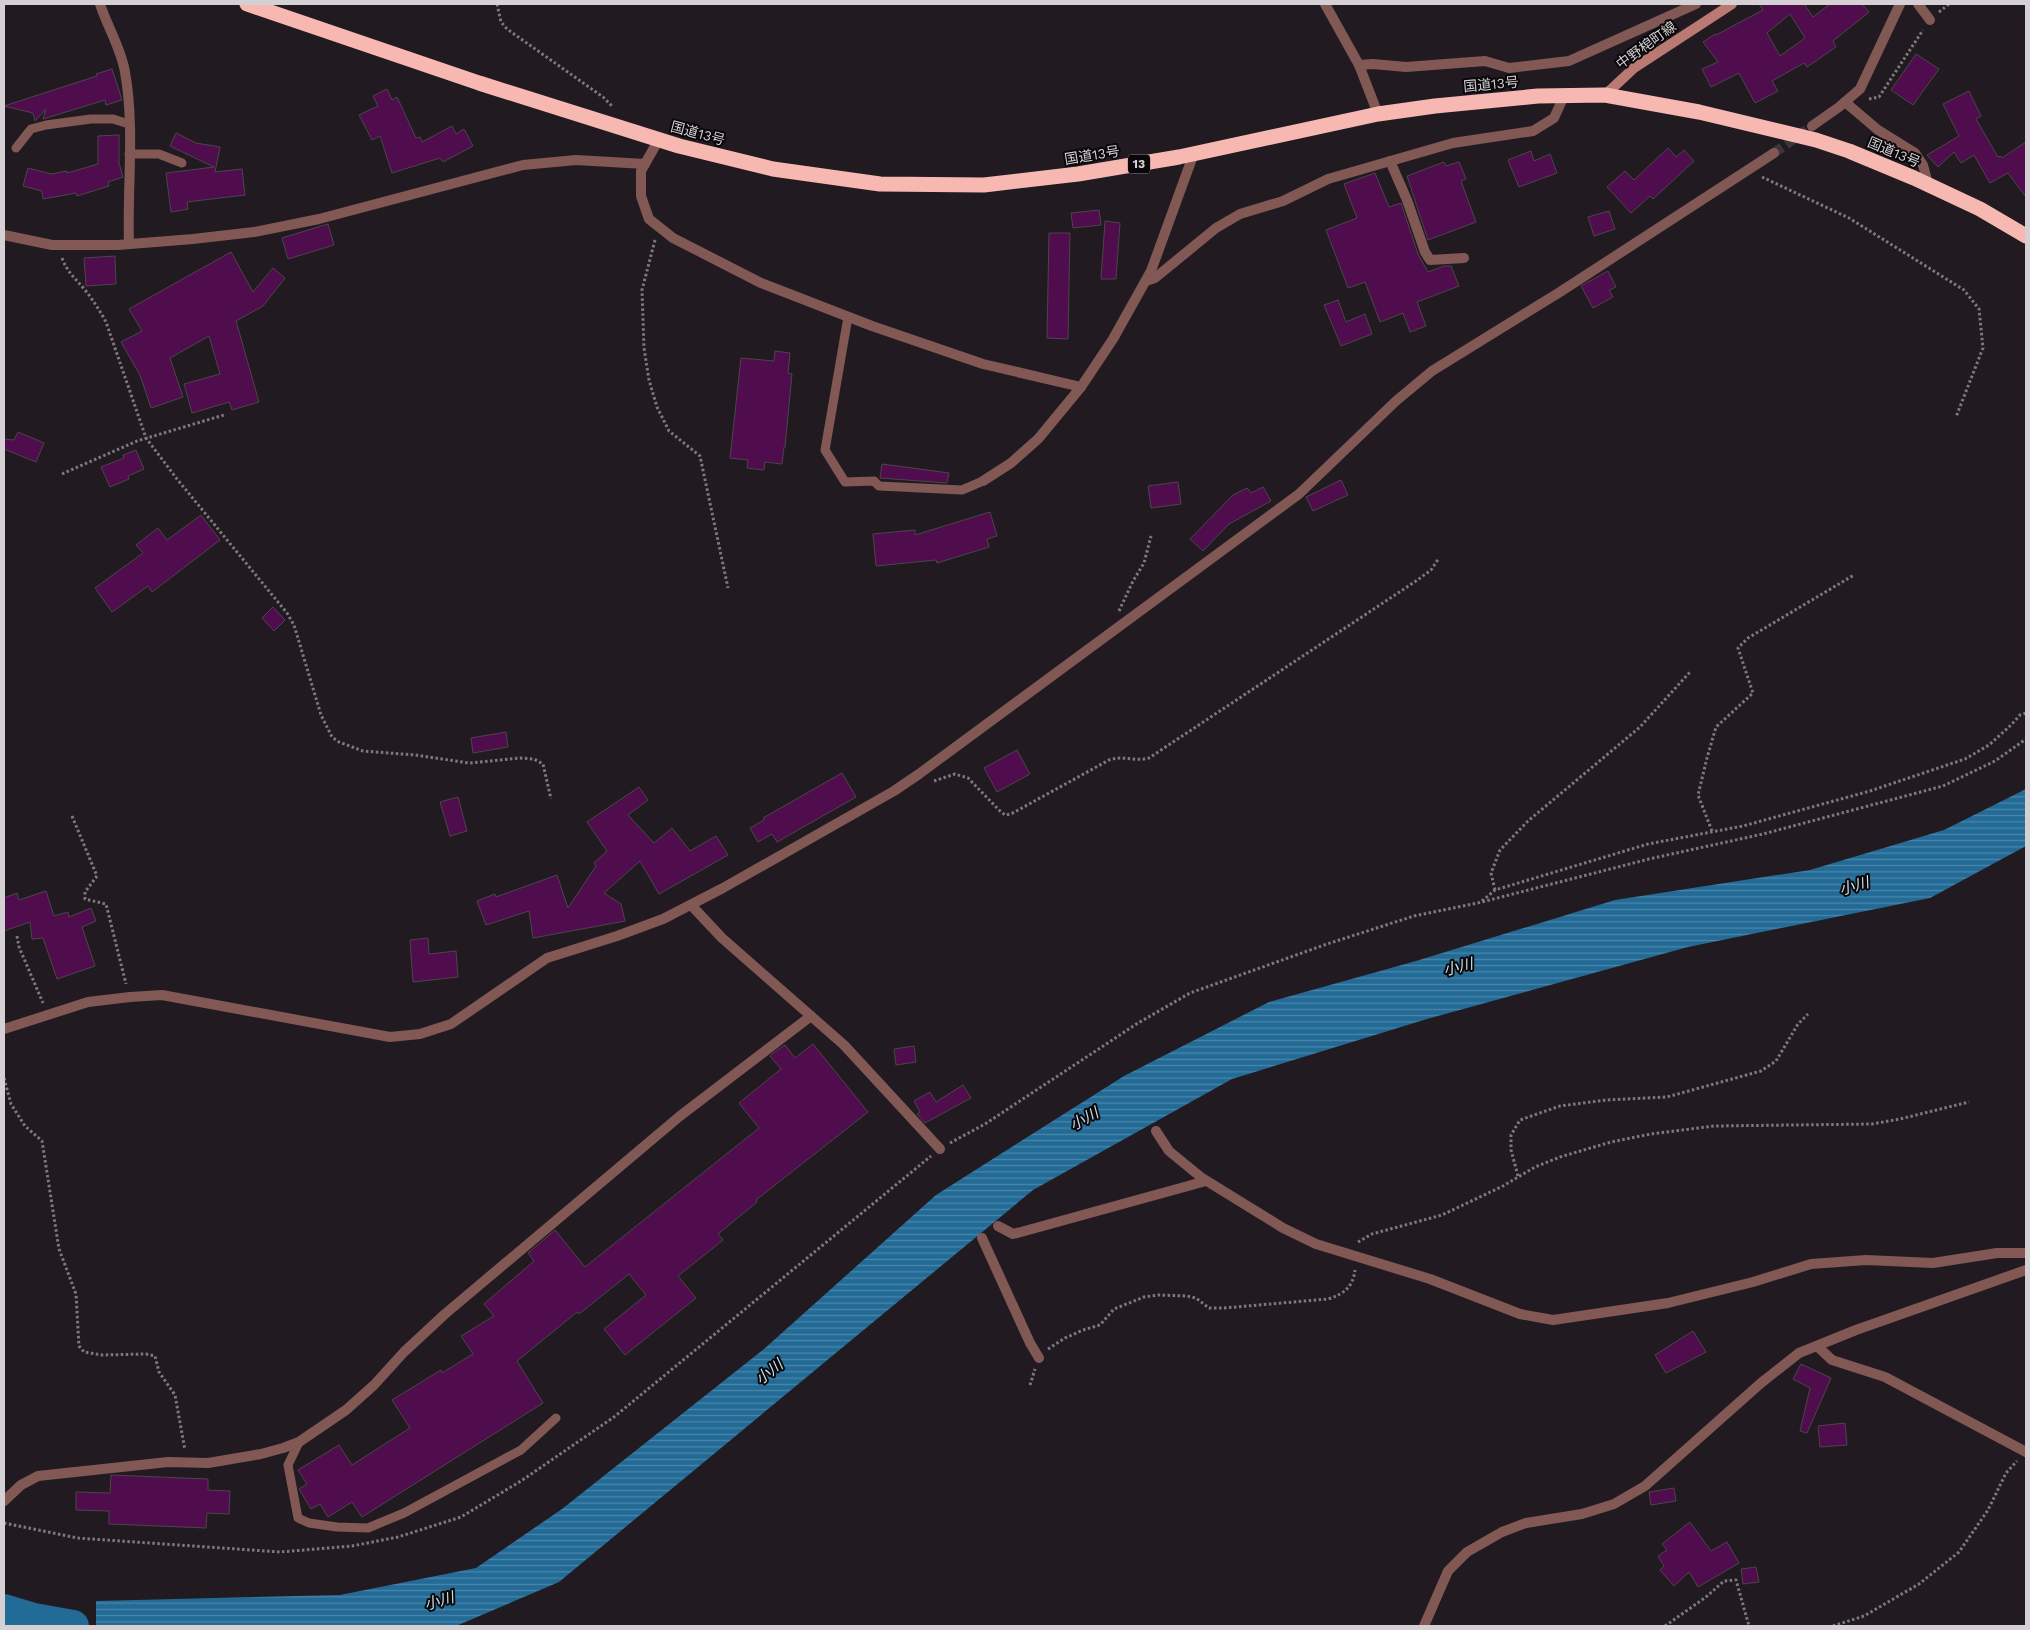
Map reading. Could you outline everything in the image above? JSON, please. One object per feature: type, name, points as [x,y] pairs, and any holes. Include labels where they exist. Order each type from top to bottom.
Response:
[{"type":"highway","name":"国道13号","points":[[247,4],[479,83],[659,139],[773,169],[880,184],[984,185],[1078,174],[1194,154],[1378,114],[1435,106],[1538,96],[1605,95],[1699,112],[1816,140],[1849,151],[1928,184],[1980,209],[2026,236]]},
{"type":"main road","name":"中野梍町線","points":[[1605,95],[1634,68],[1732,4]]},
{"type":"street","points":[[100,4],[125,71],[129,124],[129,244]]},
{"type":"street","points":[[1325,4],[1359,66],[1378,114]]},
{"type":"street","points":[[1359,66],[1373,64],[1406,67],[1485,60],[1509,68],[1570,61],[1696,4]]},
{"type":"street","points":[[1812,126],[1860,89],[1900,4]]},
{"type":"street","points":[[1918,4],[1930,20]]},
{"type":"street","points":[[1146,281],[1154,278],[1210,232],[1240,214],[1284,201],[1328,179],[1453,143],[1533,131],[1554,118],[1564,96]]},
{"type":"street","points":[[1848,99],[1878,130],[1915,153],[1923,165],[1928,184]]},
{"type":"street","points":[[659,139],[641,171],[641,196],[649,220],[673,238],[761,283],[848,317],[983,364],[1081,387]]},
{"type":"street","points":[[4,1029],[88,1002],[162,995],[390,1038],[420,1034],[451,1024],[547,958],[663,919],[894,791],[1299,494],[1396,401],[1432,371],[1560,292],[1774,153]]},
{"type":"street","points":[[983,481],[1011,463],[1038,439],[1081,387],[1114,339],[1151,271],[1194,154]]},
{"type":"street","points":[[4,235],[59,245],[129,244],[254,232],[318,218],[522,164],[576,160],[645,164]]},
{"type":"street","points":[[1390,161],[1407,200],[1425,252],[1430,260],[1464,258]]},
{"type":"street","points":[[691,905],[722,938],[844,1045],[940,1149]]},
{"type":"street","points":[[4,1500],[21,1485],[38,1476],[168,1462],[208,1463],[261,1454],[299,1442],[346,1410],[374,1385],[404,1352],[444,1314],[680,1116],[811,1016]]},
{"type":"street","points":[[1156,1131],[1169,1151],[1206,1181],[1283,1228],[1316,1244],[1430,1279],[1520,1314],[1553,1320],[1668,1303],[1753,1282],[1811,1264],[1866,1260],[1933,1263],[1997,1253],[2026,1253]]},
{"type":"street","points":[[998,1226],[1013,1234],[1206,1181]]},
{"type":"street","points":[[982,1238],[1026,1335],[1039,1358]]},
{"type":"street","points":[[1424,1626],[1448,1571],[1467,1552],[1502,1532],[1526,1523],[1582,1514],[1614,1504],[1645,1486],[1761,1383],[1799,1353],[1856,1330],[2026,1270]]},
{"type":"street","points":[[1816,1346],[1832,1360],[1885,1377],[2026,1452]]},
{"type":"lane","points":[[16,148],[31,129],[46,125],[105,118],[113,118],[129,124]]},
{"type":"lane","points":[[129,154],[159,154],[182,163]]},
{"type":"lane","points":[[848,317],[825,450],[845,482],[874,481],[879,486],[962,490],[983,481]]},
{"type":"lane","points":[[299,1442],[288,1465],[298,1518],[309,1523],[337,1527],[368,1528],[404,1513],[521,1450],[556,1418]]},
{"type":"path","points":[[497,4],[501,22],[507,28],[603,97],[621,119],[622,128]]},
{"type":"path","points":[[1848,99],[1856,100],[1879,97],[1930,20],[1949,4]]},
{"type":"path","points":[[1748,170],[1849,218],[1964,290],[1979,309],[1983,348],[1956,417]]},
{"type":"path","points":[[658,226],[642,290],[644,348],[649,380],[657,407],[669,431],[700,456],[728,588]]},
{"type":"path","points":[[59,245],[66,268],[89,295],[106,322],[146,438],[294,625],[321,715],[332,737],[348,746],[363,751],[415,755],[469,763],[520,758],[534,759],[542,764],[551,799]]},
{"type":"path","points":[[62,474],[146,438],[224,415]]},
{"type":"path","points":[[1115,628],[1120,606],[1144,563],[1151,536]]},
{"type":"path","points":[[929,783],[955,774],[968,778],[1005,815],[1011,814],[1109,760],[1124,757],[1137,760],[1149,758],[1416,581],[1431,570],[1439,558]]},
{"type":"path","points":[[1712,831],[1698,795],[1716,728],[1753,692],[1738,648],[1748,638],[1854,575]]},
{"type":"path","points":[[1495,890],[1491,873],[1500,850],[1528,821],[1640,727],[1690,672]]},
{"type":"path","points":[[1482,902],[1495,890],[1648,844],[1743,826],[1870,791],[1965,759],[1989,744],[2020,715],[2026,713]]},
{"type":"path","points":[[4,1523],[77,1538],[280,1552],[352,1546],[398,1537],[461,1517],[521,1481],[614,1416],[940,1149],[984,1124],[1138,1023],[1190,993],[1327,944],[1414,916],[1482,902],[1649,859],[1763,834],[1944,786],[1995,761],[2026,739]]},
{"type":"path","points":[[72,816],[97,876],[84,892],[85,899],[106,904],[130,997]]},
{"type":"path","points":[[17,936],[19,947],[48,1016]]},
{"type":"path","points":[[1518,1176],[1512,1150],[1511,1135],[1520,1120],[1560,1106],[1606,1100],[1666,1096],[1760,1071],[1776,1061],[1798,1024],[1808,1014]]},
{"type":"path","points":[[4,1078],[12,1104],[25,1126],[42,1141],[58,1249],[76,1294],[79,1346],[84,1352],[102,1355],[146,1354],[155,1356],[159,1372],[175,1395],[187,1462]]},
{"type":"path","points":[[1030,1385],[1039,1358],[1052,1346],[1065,1338],[1100,1325],[1114,1308],[1144,1297],[1158,1294],[1187,1296],[1196,1298],[1209,1308],[1224,1308],[1328,1299],[1341,1295],[1354,1280],[1356,1245],[1364,1238],[1442,1215],[1560,1157],[1611,1142],[1651,1134],[1714,1126],[1872,1124],[1969,1102]]},
{"type":"path","points":[[1833,1626],[1864,1616],[1920,1584],[1959,1552],[1988,1510],[2006,1473],[2026,1452]]},
{"type":"path","points":[[1665,1626],[1706,1598],[1724,1581],[1736,1580],[1749,1626]]},
{"type":"water","points":[[2026,789],[2026,846],[1930,898],[1688,947],[1427,1019],[1232,1079],[1033,1190],[559,1582],[456,1626],[96,1626],[96,1601],[340,1595],[476,1568],[562,1509],[764,1349],[936,1195],[1124,1076],[1269,1002],[1416,961],[1615,900],[1810,870],[1944,830]]},
{"type":"building","points":[[1759,4],[1804,4],[1813,17],[1830,4],[1862,4],[1869,12],[1833,41],[1836,47],[1807,67],[1804,63],[1772,81],[1778,91],[1755,103],[1739,73],[1711,87],[1702,69],[1718,62],[1703,42],[1763,10]],"holes":[[[1790,14],[1805,38],[1780,56],[1767,33]]]},
{"type":"building","points":[[1916,54],[1939,69],[1913,105],[1891,90]]},
{"type":"building","points":[[112,69],[122,100],[106,105],[105,100],[43,119],[46,109],[35,121],[33,113],[4,106],[97,76],[96,74]]},
{"type":"building","points":[[387,89],[392,100],[397,97],[416,138],[420,137],[422,142],[452,126],[456,134],[464,129],[473,146],[443,162],[440,158],[392,173],[380,136],[372,140],[359,115],[378,106],[373,96]]},
{"type":"building","points":[[1969,91],[1981,116],[1976,119],[1998,157],[2001,156],[2002,158],[2026,142],[2026,197],[2008,173],[1990,183],[1974,155],[1961,163],[1954,152],[1938,167],[1927,155],[1959,136],[1943,104]]},
{"type":"building","points":[[176,133],[196,143],[220,147],[215,172],[242,169],[245,195],[187,202],[188,209],[171,212],[166,173],[214,167],[170,146]]},
{"type":"building","points":[[119,135],[119,163],[123,177],[108,182],[109,186],[77,196],[76,193],[43,199],[42,191],[23,186],[28,168],[51,174],[67,171],[67,173],[98,164],[98,136]]},
{"type":"building","points":[[1668,148],[1676,157],[1684,150],[1694,161],[1653,199],[1650,196],[1631,213],[1607,187],[1625,171],[1634,180]]},
{"type":"building","points":[[1531,151],[1534,161],[1550,154],[1557,173],[1519,187],[1508,160]]},
{"type":"building","points":[[1444,162],[1446,166],[1459,162],[1466,179],[1461,181],[1476,222],[1428,240],[1407,176]]},
{"type":"building","points":[[1375,173],[1389,207],[1401,203],[1418,254],[1428,272],[1444,266],[1451,266],[1459,286],[1417,302],[1426,326],[1410,332],[1403,313],[1380,322],[1365,282],[1348,288],[1326,230],[1357,218],[1344,184]]},
{"type":"building","points":[[1099,210],[1101,225],[1073,228],[1071,213]]},
{"type":"building","points":[[1609,211],[1615,229],[1594,236],[1588,217]]},
{"type":"building","points":[[1105,221],[1120,223],[1116,279],[1101,279]]},
{"type":"building","points":[[328,224],[334,245],[288,259],[282,238]]},
{"type":"building","points":[[1049,233],[1070,233],[1068,339],[1047,338]]},
{"type":"building","points":[[231,252],[253,292],[273,268],[285,278],[263,306],[236,321],[259,402],[232,410],[229,402],[192,413],[184,384],[220,374],[209,336],[170,358],[183,397],[151,408],[140,375],[121,342],[142,331],[129,309]]},
{"type":"building","points":[[115,256],[116,284],[86,286],[84,258]]},
{"type":"building","points":[[1608,271],[1616,287],[1609,290],[1613,297],[1593,308],[1581,286]]},
{"type":"building","points":[[1338,300],[1346,322],[1365,314],[1372,334],[1341,346],[1324,305]]},
{"type":"building","points":[[775,351],[790,353],[788,373],[792,374],[782,464],[765,462],[764,470],[747,468],[748,460],[730,458],[741,358],[774,361]]},
{"type":"building","points":[[18,432],[44,443],[36,462],[4,449],[4,439],[14,440]]},
{"type":"building","points":[[136,450],[144,469],[128,476],[129,479],[110,487],[101,467],[124,458],[123,455]]},
{"type":"building","points":[[882,464],[949,473],[947,483],[880,478]]},
{"type":"building","points":[[1341,480],[1348,495],[1313,511],[1306,497]]},
{"type":"building","points":[[1178,482],[1181,504],[1151,508],[1148,486]]},
{"type":"building","points":[[1263,487],[1271,501],[1229,524],[1203,551],[1190,539],[1233,495],[1247,488],[1251,493]]},
{"type":"building","points":[[990,512],[997,536],[987,539],[989,547],[937,563],[936,560],[876,566],[873,534],[915,530],[915,535]]},
{"type":"building","points":[[201,515],[220,540],[152,592],[148,586],[112,612],[95,588],[143,553],[136,545],[158,528],[167,540]]},
{"type":"building","points":[[273,607],[285,620],[274,631],[262,618]]},
{"type":"building","points":[[506,732],[508,747],[473,753],[471,738]]},
{"type":"building","points":[[1017,750],[1030,774],[997,792],[984,768]]},
{"type":"building","points":[[842,773],[856,797],[777,842],[772,834],[758,842],[750,828],[764,820],[763,818]]},
{"type":"building","points":[[639,787],[648,800],[628,815],[654,843],[672,828],[690,851],[716,836],[728,855],[659,894],[640,861],[604,893],[621,904],[625,921],[533,938],[529,911],[486,925],[477,901],[495,894],[496,897],[557,875],[568,908],[596,866],[594,863],[607,851],[587,822]]},
{"type":"building","points":[[458,797],[467,831],[450,836],[440,802]]},
{"type":"building","points":[[46,891],[54,916],[68,912],[69,917],[91,908],[96,921],[82,927],[95,966],[57,979],[43,938],[32,939],[30,922],[4,931],[4,898],[17,893],[19,900]]},
{"type":"building","points":[[428,938],[429,954],[456,951],[458,977],[413,982],[410,940]]},
{"type":"building","points":[[813,1044],[868,1112],[756,1200],[757,1202],[718,1234],[723,1240],[678,1276],[696,1298],[625,1355],[604,1329],[646,1295],[629,1274],[579,1314],[577,1312],[517,1361],[543,1403],[362,1517],[352,1502],[328,1517],[320,1504],[311,1509],[299,1489],[307,1484],[298,1470],[339,1445],[352,1465],[410,1428],[392,1400],[441,1370],[442,1373],[473,1354],[461,1336],[494,1316],[484,1304],[534,1261],[528,1253],[555,1230],[585,1267],[759,1128],[739,1103],[781,1069],[770,1056],[772,1054],[785,1045],[795,1058]]},
{"type":"building","points":[[914,1046],[916,1062],[896,1065],[894,1049]]},
{"type":"building","points":[[963,1085],[971,1098],[925,1123],[917,1114],[920,1112],[914,1101],[930,1092],[936,1102]]},
{"type":"building","points":[[1693,1331],[1706,1352],[1666,1373],[1655,1355]]},
{"type":"building","points":[[1801,1364],[1831,1378],[1807,1433],[1800,1431],[1810,1388],[1793,1379]]},
{"type":"building","points":[[1845,1423],[1847,1445],[1820,1447],[1818,1426]]},
{"type":"building","points":[[111,1475],[208,1479],[208,1490],[230,1491],[229,1514],[207,1513],[206,1528],[109,1524],[109,1511],[76,1510],[76,1492],[110,1493]]},
{"type":"building","points":[[1674,1488],[1676,1501],[1651,1505],[1649,1492]]},
{"type":"building","points":[[1690,1522],[1711,1551],[1727,1542],[1739,1563],[1698,1587],[1689,1572],[1674,1586],[1660,1570],[1664,1566],[1658,1556],[1667,1550],[1662,1544]]},
{"type":"building","points":[[1756,1567],[1759,1582],[1743,1584],[1741,1569]]},
{"type":"waterway","name":"小川","points":[[4,1610],[34,1619],[73,1626]]},
{"type":"tunnel","points":[[1774,153],[1812,126]]}]
